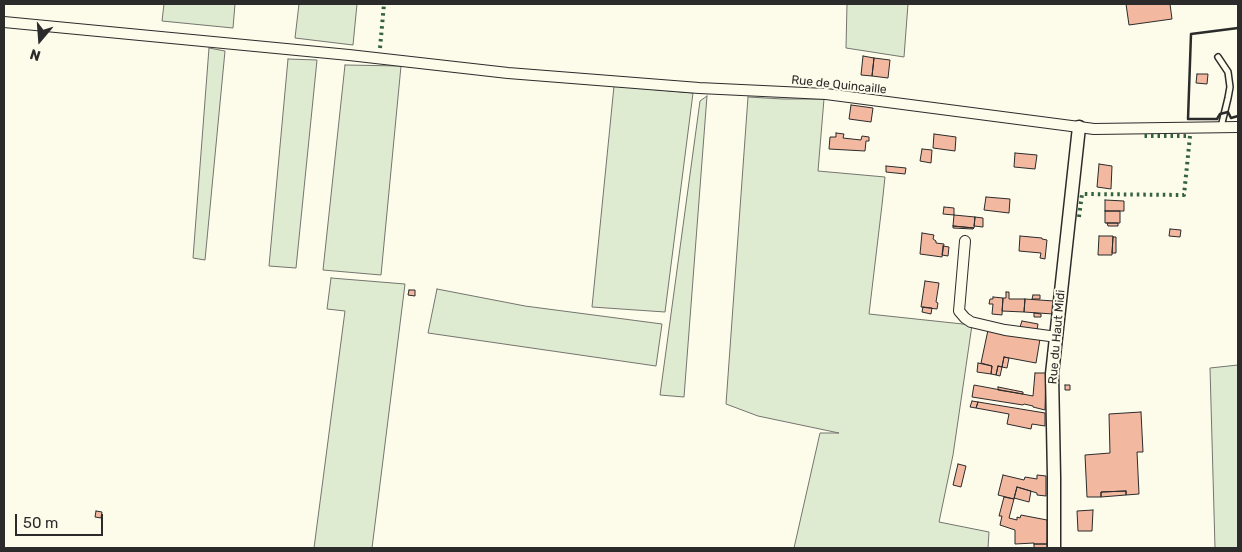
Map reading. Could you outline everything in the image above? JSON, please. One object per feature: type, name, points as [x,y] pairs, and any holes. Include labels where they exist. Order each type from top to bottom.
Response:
[{"type":"street","name":"Rue de Quincaille","points":[[4,22],[340,54],[508,73],[699,88],[826,94],[1079,127],[1238,127]]},
{"type":"street","name":"Rue du Haut Midi","points":[[1054,548],[1052,374],[1079,127]]},
{"type":"street","points":[[965,241],[959,311],[965,318],[971,322],[1005,330],[1057,337]]},
{"type":"lane","points":[[1218,57],[1228,72],[1230,86],[1221,128]]},
{"type":"green space","points":[[164,4],[235,4],[233,28],[162,21]]},
{"type":"green space","points":[[299,4],[357,4],[353,45],[295,38]]},
{"type":"green space","points":[[847,4],[908,4],[904,57],[846,48]]},
{"type":"green space","points":[[209,48],[225,51],[205,260],[193,258]]},
{"type":"green space","points":[[288,59],[317,60],[296,268],[269,266]]},
{"type":"green space","points":[[345,65],[401,66],[381,275],[323,270]]},
{"type":"green space","points":[[614,86],[693,93],[665,312],[592,307]]},
{"type":"green space","points":[[707,96],[684,397],[660,395],[700,101]]},
{"type":"green space","points":[[748,97],[824,99],[818,171],[885,177],[869,314],[972,325],[953,455],[939,522],[989,532],[988,548],[794,548],[820,433],[839,433],[758,416],[726,404]]},
{"type":"green space","points":[[331,278],[405,284],[372,548],[314,548],[345,311],[327,309]]},
{"type":"green space","points":[[437,289],[525,306],[662,324],[656,366],[428,333]]},
{"type":"green space","points":[[1238,365],[1238,548],[1215,548],[1210,368]]},
{"type":"building","points":[[1126,4],[1170,4],[1172,19],[1129,25]]},
{"type":"building","points":[[863,56],[874,58],[872,76],[861,75]]},
{"type":"building","points":[[874,58],[890,60],[888,78],[872,76]]},
{"type":"building","points":[[1197,74],[1208,74],[1207,84],[1196,83]]},
{"type":"building","points":[[851,105],[873,108],[871,122],[849,119]]},
{"type":"building","points":[[836,133],[844,134],[843,138],[861,140],[862,136],[869,137],[869,141],[866,141],[865,151],[829,149],[830,137],[836,137]]},
{"type":"building","points":[[934,134],[956,137],[955,151],[933,148]]},
{"type":"building","points":[[922,149],[932,150],[931,163],[920,161]]},
{"type":"building","points":[[1015,153],[1037,155],[1035,169],[1014,167]]},
{"type":"building","points":[[1099,164],[1112,166],[1111,189],[1097,187]]},
{"type":"building","points":[[886,166],[906,168],[905,174],[886,172]]},
{"type":"building","points":[[986,197],[1010,199],[1009,213],[984,210]]},
{"type":"building","points":[[1105,200],[1124,201],[1124,211],[1105,211]]},
{"type":"building","points":[[944,207],[954,208],[954,215],[943,214]]},
{"type":"building","points":[[1105,211],[1120,211],[1120,223],[1105,223]]},
{"type":"building","points":[[954,215],[975,217],[974,228],[953,226]]},
{"type":"building","points":[[975,217],[983,218],[983,227],[974,226]]},
{"type":"building","points":[[1107,223],[1118,223],[1118,226],[1108,226]]},
{"type":"building","points":[[953,226],[974,228],[953,228]]},
{"type":"building","points":[[1170,229],[1181,230],[1180,237],[1169,236]]},
{"type":"building","points":[[922,233],[934,235],[933,239],[936,243],[944,244],[942,257],[920,254]]},
{"type":"building","points":[[1020,236],[1047,240],[1045,259],[1040,258],[1041,253],[1019,251]]},
{"type":"building","points":[[1099,236],[1113,236],[1112,255],[1098,255]]},
{"type":"building","points":[[1113,237],[1116,237],[1116,253],[1112,253]]},
{"type":"building","points":[[943,246],[949,247],[948,256],[942,255]]},
{"type":"building","points":[[925,281],[939,283],[936,302],[938,303],[937,309],[921,307]]},
{"type":"building","points":[[409,290],[415,290],[415,296],[408,295]]},
{"type":"building","points":[[1006,292],[1009,292],[1009,299],[1025,299],[1024,312],[1002,311],[1003,298],[1006,298]]},
{"type":"building","points":[[1033,295],[1040,295],[1040,299],[1032,299]]},
{"type":"building","points":[[993,297],[1003,298],[1002,315],[992,314],[993,304],[989,304],[990,299],[993,299]]},
{"type":"building","points":[[1025,299],[1054,301],[1053,314],[1024,312]]},
{"type":"building","points":[[923,307],[932,308],[931,314],[922,312]]},
{"type":"building","points":[[1034,313],[1041,314],[1041,317],[1034,317]]},
{"type":"building","points":[[1022,321],[1038,324],[1037,330],[1020,327]]},
{"type":"building","points":[[988,330],[1040,339],[1036,363],[1004,357],[1002,367],[998,366],[996,375],[991,374],[992,366],[981,363]]},
{"type":"building","points":[[1004,357],[1009,358],[1007,368],[1002,367]]},
{"type":"building","points":[[978,363],[992,366],[991,374],[977,372]]},
{"type":"building","points":[[998,366],[1002,367],[1000,376],[996,375]]},
{"type":"building","points":[[1035,373],[1046,373],[1045,410],[1024,404],[972,397],[974,385],[1033,396]]},
{"type":"building","points":[[1065,385],[1070,385],[1070,390],[1065,390]]},
{"type":"building","points":[[998,387],[1023,392],[1023,394],[998,390]]},
{"type":"building","points":[[972,401],[978,402],[976,408],[970,407]]},
{"type":"building","points":[[978,402],[1045,413],[1045,426],[1032,424],[1031,429],[1007,424],[1009,414],[976,408]]},
{"type":"building","points":[[1141,412],[1143,452],[1137,452],[1139,494],[1126,495],[1126,491],[1101,492],[1101,497],[1087,497],[1085,455],[1110,453],[1109,414]]},
{"type":"building","points":[[958,464],[966,466],[961,487],[953,485]]},
{"type":"building","points":[[1003,475],[1024,480],[1025,477],[1037,479],[1037,475],[1046,476],[1046,496],[1037,495],[1037,493],[1017,487],[1014,499],[998,495]]},
{"type":"building","points":[[1017,487],[1031,491],[1029,502],[1014,498]]},
{"type":"building","points":[[1126,491],[1126,495],[1101,497],[1101,492]]},
{"type":"building","points":[[1004,497],[1014,499],[1009,518],[1017,520],[1017,517],[1020,518],[1021,515],[1047,520],[1047,544],[1015,544],[1015,530],[1000,525],[1002,516],[999,516]]},
{"type":"building","points":[[1093,510],[1092,531],[1078,531],[1077,511]]},
{"type":"building","points":[[96,511],[102,512],[101,518],[95,517]]},
{"type":"building","points":[[1034,544],[1047,544],[1047,548],[1034,548]]},
{"type":"hedge","points":[[380,48],[384,4]]},
{"type":"hedge","points":[[1079,217],[1082,194],[1184,195],[1190,136],[1144,136]]},
{"type":"wall","points":[[1238,28],[1191,34],[1188,119],[1217,119],[1220,114],[1228,112],[1231,118],[1238,116]]}]
